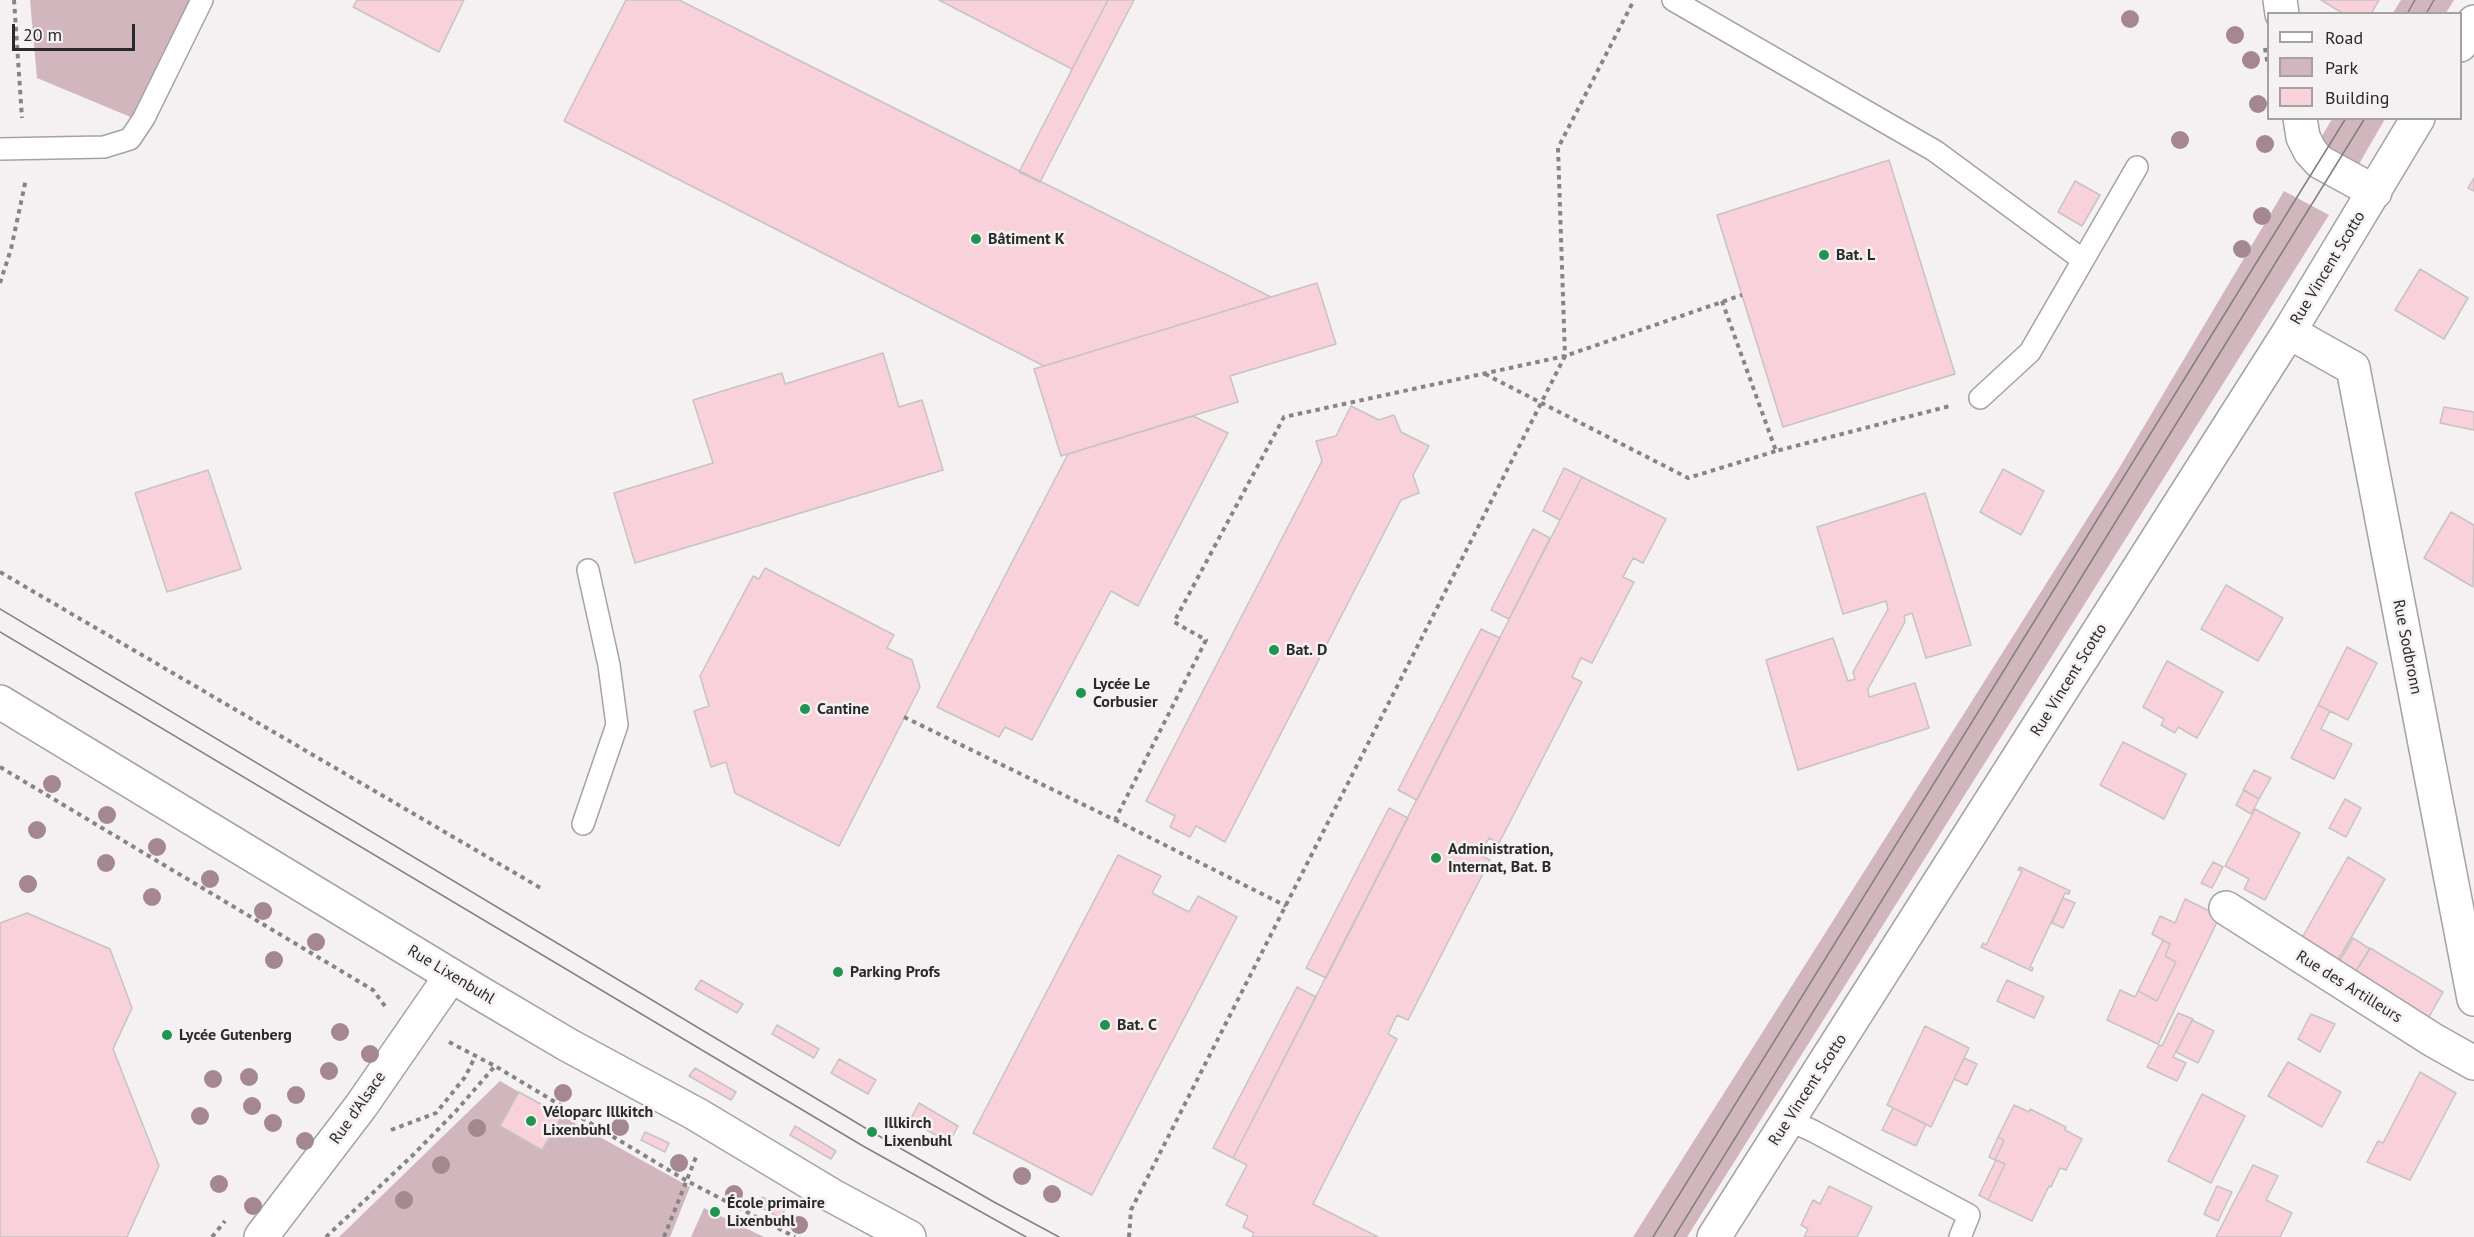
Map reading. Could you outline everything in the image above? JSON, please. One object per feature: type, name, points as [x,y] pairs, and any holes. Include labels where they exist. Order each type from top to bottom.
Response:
[{"type":"street","points":[[2462,42],[2474,22]]},
{"type":"street","points":[[2300,120],[2303,137],[2310,151],[2320,162],[2375,192]]},
{"type":"street","name":"Rue Vincent Scotto","points":[[1714,1237],[2289,332],[2417,120]]},
{"type":"street","name":"Rue Sodbronn","points":[[2289,332],[2353,368],[2474,999]]},
{"type":"street","name":"Rue Lixenbuhl","points":[[0,702],[351,913],[450,976],[568,1045],[710,1123],[831,1195],[909,1237]]},
{"type":"street","name":"Rue des Artilleurs","points":[[2226,908],[2433,1040],[2474,1063]]},
{"type":"street","name":"Rue d'Alsace","points":[[261,1237],[361,1106],[450,976]]},
{"type":"lane","points":[[0,148],[104,147],[130,139],[144,118],[202,0]]},
{"type":"lane","points":[[1673,0],[1935,151],[2083,260]]},
{"type":"lane","points":[[1980,398],[2030,352],[2138,167]]},
{"type":"lane","points":[[583,824],[617,725],[609,665],[588,570]]},
{"type":"lane","points":[[1789,1120],[1969,1215],[1960,1237]]},
{"type":"path","points":[[1130,1237],[1131,1210],[1565,356],[1558,148],[1634,0]]},
{"type":"path","points":[[1115,820],[1206,640],[1174,622],[1284,417],[1565,356],[1742,295]]},
{"type":"path","points":[[1722,301],[1776,451]]},
{"type":"path","points":[[1484,374],[1688,478],[1776,451],[1980,398]]},
{"type":"path","points":[[0,572],[544,890]]},
{"type":"path","points":[[904,717],[1286,906]]},
{"type":"path","points":[[0,767],[365,985],[373,990],[383,1004],[417,1023]]},
{"type":"path","points":[[385,1132],[435,1113],[465,1077],[475,1058],[495,1066],[687,1180],[795,1237]]},
{"type":"path","points":[[326,1237],[414,1154],[495,1066]]},
{"type":"path","points":[[664,1237],[710,1123]]},
{"type":"green space","points":[[30,0],[194,0],[133,118],[37,78]]},
{"type":"green space","points":[[2401,0],[2454,0],[2447,12],[2394,12]]},
{"type":"green space","points":[[2331,120],[2384,120],[2359,164],[2319,141]]},
{"type":"green space","points":[[2284,191],[2329,215],[1687,1237],[1633,1237],[2118,470]]},
{"type":"green space","points":[[500,1081],[519,1092],[500,1126],[542,1150],[562,1116],[690,1187],[670,1237],[339,1237]]},
{"type":"green space","points":[[704,1208],[764,1237],[691,1237]]},
{"type":"building","points":[[357,0],[464,0],[439,52],[353,7]]},
{"type":"building","name":"Bâtiment K","points":[[626,0],[679,0],[1271,297],[1044,366],[564,121]]},
{"type":"building","points":[[939,0],[1108,0],[1072,69]]},
{"type":"building","points":[[1108,0],[1134,0],[1040,182],[1019,172]]},
{"type":"building","points":[[2321,0],[2379,0],[2372,12],[2341,12]]},
{"type":"building","name":"Bat. L","points":[[1889,160],[1955,374],[1783,427],[1717,215]]},
{"type":"building","points":[[2474,178],[2474,191],[2468,188]]},
{"type":"building","points":[[2075,181],[2100,195],[2082,226],[2058,212]]},
{"type":"building","points":[[2420,269],[2468,298],[2444,339],[2395,310]]},
{"type":"building","points":[[1317,283],[1336,344],[1230,376],[1238,402],[1061,456],[1034,369]]},
{"type":"building","points":[[883,353],[899,407],[922,400],[943,470],[635,563],[614,493],[713,463],[693,400],[782,373],[785,384]]},
{"type":"building","name":"Bat. D","points":[[1351,406],[1379,420],[1394,415],[1401,432],[1429,446],[1413,475],[1419,493],[1401,500],[1225,842],[1196,826],[1190,837],[1170,827],[1175,816],[1146,801],[1322,461],[1316,441],[1336,436]]},
{"type":"building","points":[[2444,407],[2474,412],[2474,430],[2440,423]]},
{"type":"building","points":[[1193,416],[1228,433],[1138,606],[1111,591],[1032,740],[1005,727],[999,737],[937,707],[1068,454]]},
{"type":"building","points":[[1564,468],[1582,477],[1560,520],[1543,511]]},
{"type":"building","points":[[2003,469],[2044,491],[2021,535],[1980,512]]},
{"type":"building","points":[[208,470],[241,569],[167,592],[135,493]]},
{"type":"building","name":"Administration, Internat, Bat. B","points":[[1582,477],[1666,519],[1643,563],[1633,558],[1623,577],[1634,582],[1592,663],[1581,658],[1572,677],[1582,682],[1499,843],[1489,838],[1480,855],[1490,860],[1408,1020],[1397,1015],[1388,1034],[1397,1039],[1313,1204],[1378,1237],[1252,1237],[1254,1233],[1243,1227],[1248,1216],[1226,1205],[1247,1165],[1233,1158]]},
{"type":"building","points":[[1925,493],[1971,645],[1926,658],[1912,613],[1904,616],[1905,622],[1868,689],[1869,697],[1915,683],[1929,728],[1798,770],[1766,660],[1833,638],[1848,681],[1855,679],[1853,672],[1888,609],[1886,601],[1843,614],[1817,527]]},
{"type":"building","points":[[2451,512],[2474,525],[2473,587],[2424,558]]},
{"type":"building","points":[[1533,529],[1550,538],[1509,619],[1491,610]]},
{"type":"building","name":"Cantine","points":[[765,568],[894,635],[887,648],[912,660],[920,687],[839,846],[735,793],[726,762],[711,767],[694,711],[709,706],[700,676],[753,576],[759,579]]},
{"type":"building","points":[[2226,585],[2283,618],[2258,661],[2201,629]]},
{"type":"building","points":[[1481,629],[1500,638],[1417,800],[1398,790]]},
{"type":"building","points":[[2347,647],[2377,663],[2348,720],[2318,705]]},
{"type":"building","points":[[2167,661],[2223,692],[2197,738],[2178,727],[2175,733],[2161,725],[2164,719],[2143,707]]},
{"type":"building","points":[[2318,705],[2330,711],[2321,729],[2352,744],[2334,779],[2291,758]]},
{"type":"building","points":[[2123,742],[2186,774],[2164,819],[2100,785]]},
{"type":"building","points":[[2254,770],[2271,778],[2259,799],[2243,790]]},
{"type":"building","points":[[2244,790],[2259,799],[2251,814],[2236,805]]},
{"type":"building","points":[[2345,799],[2361,808],[2346,837],[2329,828]]},
{"type":"building","points":[[1389,808],[1408,818],[1326,978],[1306,968]]},
{"type":"building","points":[[2255,809],[2300,833],[2265,900],[2244,889],[2249,879],[2225,866]]},
{"type":"building","name":"Bat. C","points":[[1118,855],[1161,876],[1152,893],[1189,912],[1198,896],[1237,917],[1092,1195],[973,1133]]},
{"type":"building","points":[[2348,857],[2385,879],[2334,967],[2299,943]]},
{"type":"building","points":[[2213,862],[2223,867],[2212,888],[2201,883]]},
{"type":"building","points":[[2020,867],[2070,891],[2069,894],[2065,893],[2030,967],[2033,968],[2032,971],[1981,947],[1983,943],[1986,945],[2022,871],[2018,870]]},
{"type":"building","points":[[2063,898],[2075,903],[2063,928],[2052,923]]},
{"type":"building","points":[[2185,899],[2220,916],[2158,1044],[2107,1020],[2120,990],[2135,997],[2138,991],[2157,1001],[2176,962],[2165,956],[2170,944],[2152,934],[2160,916],[2175,923]]},
{"type":"building","points":[[27,913],[110,949],[132,1008],[113,1049],[159,1166],[127,1237],[0,1237],[0,923]]},
{"type":"building","points":[[2353,938],[2370,949],[2351,979],[2335,969]]},
{"type":"building","points":[[2163,940],[2170,944],[2165,956],[2176,962],[2157,1001],[2138,991]]},
{"type":"building","points":[[2370,948],[2443,992],[2425,1024],[2351,979]]},
{"type":"building","points":[[701,980],[743,1004],[737,1013],[695,989]]},
{"type":"building","points":[[2007,980],[2044,997],[2034,1018],[1997,1001]]},
{"type":"building","points":[[1297,987],[1316,997],[1233,1158],[1213,1148]]},
{"type":"building","points":[[2178,1013],[2193,1019],[2173,1057],[2186,1063],[2177,1081],[2147,1067],[2159,1045],[2162,1046]]},
{"type":"building","points":[[2311,1014],[2335,1024],[2320,1052],[2298,1039]]},
{"type":"building","points":[[2192,1020],[2214,1031],[2198,1063],[2176,1052]]},
{"type":"building","points":[[777,1025],[819,1049],[814,1058],[772,1034]]},
{"type":"building","points":[[1925,1026],[1969,1048],[1931,1127],[1887,1105]]},
{"type":"building","points":[[1964,1058],[1977,1064],[1967,1085],[1954,1079]]},
{"type":"building","points":[[839,1059],[876,1080],[868,1094],[831,1073]]},
{"type":"building","points":[[2288,1062],[2341,1092],[2322,1127],[2268,1096]]},
{"type":"building","points":[[695,1068],[736,1092],[731,1100],[689,1076]]},
{"type":"building","points":[[2420,1072],[2456,1093],[2410,1180],[2367,1162],[2378,1141],[2383,1143]]},
{"type":"building","name":"Véloparc Illkitch Lixenbuhl","points":[[519,1092],[562,1116],[542,1150],[500,1126]]},
{"type":"building","points":[[2202,1094],[2245,1116],[2211,1183],[2168,1161]]},
{"type":"building","points":[[919,1103],[958,1126],[949,1143],[910,1120]]},
{"type":"building","points":[[2014,1105],[2029,1112],[2030,1109],[2066,1127],[2065,1130],[2082,1139],[2066,1170],[2060,1168],[2051,1187],[2049,1186],[2032,1221],[1988,1200],[2005,1164],[1995,1160],[2004,1140],[1998,1137]]},
{"type":"building","points":[[1893,1108],[1926,1124],[1916,1146],[1882,1130]]},
{"type":"building","points":[[795,1126],[836,1151],[831,1159],[790,1135]]},
{"type":"building","points":[[645,1132],[669,1143],[665,1152],[641,1140]]},
{"type":"building","points":[[1998,1137],[2004,1140],[1995,1160],[1989,1157]]},
{"type":"building","points":[[1996,1160],[2005,1164],[1988,1200],[1979,1195]]},
{"type":"building","points":[[2253,1165],[2278,1176],[2266,1200],[2292,1213],[2280,1237],[2216,1237]]},
{"type":"building","points":[[1829,1186],[1872,1207],[1857,1237],[1804,1237],[1808,1229],[1801,1225],[1813,1200],[1820,1204]]},
{"type":"building","points":[[2217,1186],[2232,1192],[2218,1221],[2204,1214]]},
{"type":"building","points":[[762,1197],[785,1209],[781,1218],[758,1206]]},
{"type":"tram line","points":[[2408,12],[2415,0]]},
{"type":"tram line","points":[[2427,12],[2434,0]]},
{"type":"tram line","points":[[1653,1237],[2345,120]]},
{"type":"tram line","points":[[1674,1237],[2364,120]]},
{"type":"tram line","points":[[0,609],[872,1132],[1059,1237]]},
{"type":"tram line","points":[[0,632],[863,1146],[1026,1237]]},
{"type":"place","name":"Bâtiment K","points":[[976,239]]},
{"type":"place","name":"Bat. L","points":[[1824,255]]},
{"type":"place","name":"Bat. D","points":[[1274,650]]},
{"type":"place","name":"Lycée Le Corbusier","points":[[1081,693]]},
{"type":"place","name":"Cantine","points":[[805,709]]},
{"type":"place","name":"Administration, Internat, Bat. B","points":[[1436,858]]},
{"type":"place","name":"Parking Profs","points":[[838,972]]},
{"type":"place","name":"Bat. C","points":[[1105,1025]]},
{"type":"place","name":"Lycée Gutenberg","points":[[167,1035]]},
{"type":"place","name":"Véloparc Illkitch Lixenbuhl","points":[[531,1121]]},
{"type":"place","name":"Illkirch Lixenbuhl","points":[[872,1132]]},
{"type":"place","name":"École primaire Lixenbuhl","points":[[715,1212]]}]
